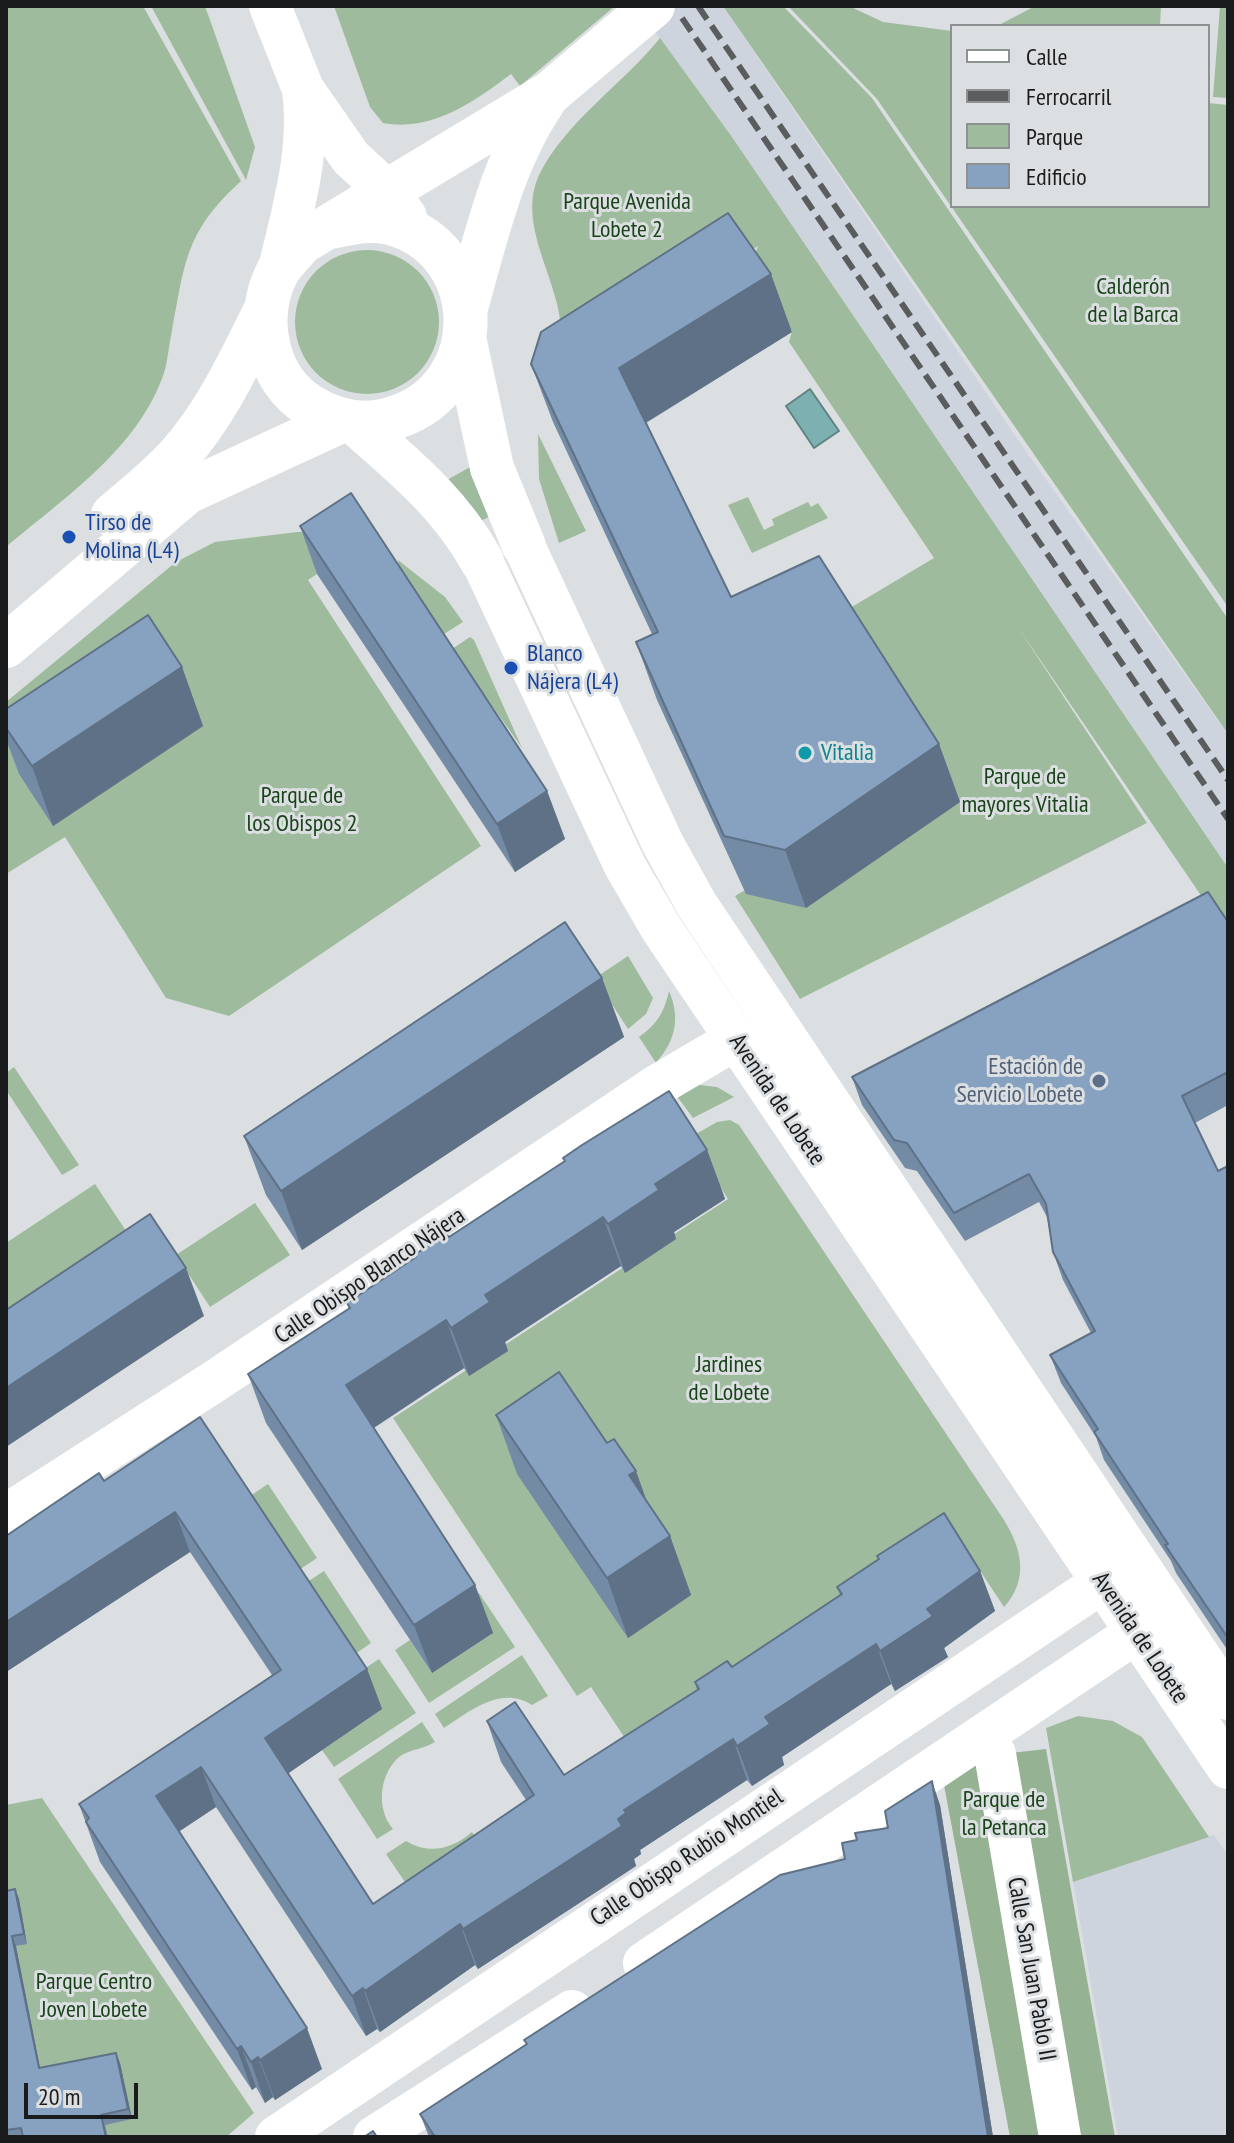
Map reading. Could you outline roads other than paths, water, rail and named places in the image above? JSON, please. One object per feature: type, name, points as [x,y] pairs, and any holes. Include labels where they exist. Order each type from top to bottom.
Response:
[{"type":"main road","points":[[6,608],[179,455],[227,386],[265,311],[279,269],[301,243],[550,93],[648,11]]},
{"type":"main road","points":[[6,646],[187,492],[349,422],[399,417],[413,412],[437,394],[455,370],[500,189],[526,127],[550,93]]},
{"type":"main road","points":[[330,227],[359,221],[390,223],[418,235],[457,279],[465,325]]},
{"type":"main road","points":[[265,311],[266,337],[273,363],[287,385],[307,404],[349,422]]},
{"type":"main road","name":"Avenida de Lobete","points":[[465,325],[492,468],[524,546]]},
{"type":"main road","name":"Avenida de Lobete","points":[[349,422],[443,502],[482,561]]},
{"type":"street","points":[[270,6],[303,89],[351,158],[388,192],[418,235]]},
{"type":"street","points":[[279,269],[302,162],[306,126],[303,89]]},
{"type":"street","name":"Avenida de Lobete","points":[[524,546],[663,844],[697,905],[1228,1699]]},
{"type":"street","name":"Avenida de Lobete","points":[[482,561],[625,866],[661,928],[1228,1768]]},
{"type":"street","name":"Calle Obispo Blanco Nájera","points":[[6,1515],[658,1085],[736,1039]]},
{"type":"street","name":"Calle Obispo Rubio Montiel","points":[[276,2137],[1101,1583]]},
{"type":"street","points":[[374,2137],[611,1986],[1137,1632]]},
{"type":"street","name":"Calle San Juan Pablo II","points":[[995,1754],[1060,2137]]},
{"type":"water","points":[[810,389],[839,431],[814,448],[786,406]]},
{"type":"railway","points":[[698,6],[1228,780]]},
{"type":"railway","points":[[682,18],[1228,819]]},
{"type":"place","name":"Tirso de Molina (L4)","points":[[69,537]]},
{"type":"place","name":"Blanco Nájera (L4)","points":[[511,668]]},
{"type":"place","name":"Vitalia","points":[[805,753]]},
{"type":"place","name":"Estación de Servicio Lobete","points":[[1099,1081]]},
{"type":"park label","name":"Parque Avenida Lobete 2","points":[[627,216]]},
{"type":"park label","name":"Calderón de la Barca","points":[[1133,301]]},
{"type":"park label","name":"Parque de mayores Vitalia","points":[[1025,791]]},
{"type":"park label","name":"Parque de los Obispos 2","points":[[302,810]]},
{"type":"park label","name":"Jardines de Lobete","points":[[729,1379]]},
{"type":"park label","name":"Parque de la Petanca","points":[[1004,1814]]},
{"type":"park label","name":"Parque Centro Joven Lobete","points":[[94,1996]]}]
